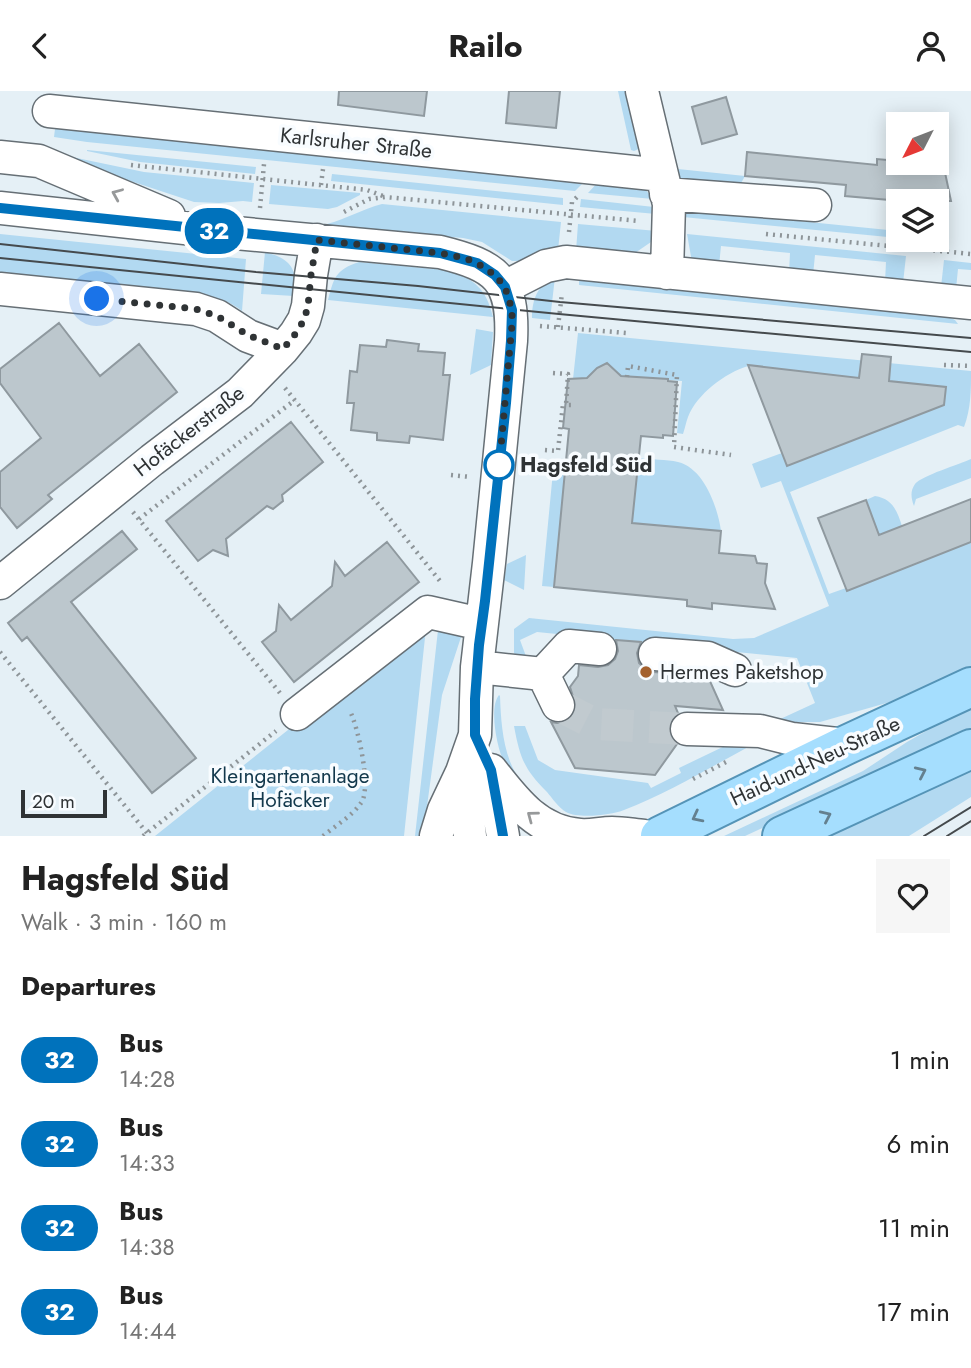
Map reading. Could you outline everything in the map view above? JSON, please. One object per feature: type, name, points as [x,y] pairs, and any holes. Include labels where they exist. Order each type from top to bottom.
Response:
[{"type":"main road","name":"Haid-und-Neu-Straße","points":[[660,836],[846,744],[971,687]]},
{"type":"main road","points":[[782,836],[971,749]]},
{"type":"street","points":[[642,91],[666,198],[667,273]]},
{"type":"street","points":[[39,161],[59,105]]},
{"type":"street","name":"Karlsruher Straße","points":[[59,105],[666,198],[815,205]]},
{"type":"street","points":[[0,157],[39,161],[203,230]]},
{"type":"street","points":[[0,208],[440,253],[477,263],[495,275],[505,287],[512,310],[511,348],[477,667],[477,771],[470,836]]},
{"type":"street","name":"Hofäckerstraße","points":[[0,583],[144,466],[240,393],[275,357],[304,320],[317,240]]},
{"type":"street","points":[[505,287],[546,266],[566,262],[971,303]]},
{"type":"street","points":[[0,289],[196,309],[217,316],[248,335],[275,357]]},
{"type":"street","points":[[287,722],[428,612],[481,624]]},
{"type":"street","points":[[543,674],[569,646],[600,649]]},
{"type":"street","points":[[655,653],[708,658],[734,670]]},
{"type":"street","points":[[477,667],[543,674]]},
{"type":"street","points":[[543,674],[558,705]]},
{"type":"street","points":[[687,729],[760,731],[792,739],[846,744]]},
{"type":"street","points":[[436,836],[444,810],[477,771]]},
{"type":"street","points":[[477,771],[503,836]]},
{"type":"street","points":[[477,771],[532,817],[553,829],[582,835],[609,833],[644,836]]},
{"type":"path","points":[[260,211],[264,164]]},
{"type":"path","points":[[129,165],[367,190],[385,197],[666,198]]},
{"type":"path","points":[[321,185],[323,169]]},
{"type":"path","points":[[761,234],[971,254]]},
{"type":"path","points":[[558,327],[627,333]]},
{"type":"path","points":[[275,357],[295,400],[440,582]]},
{"type":"path","points":[[944,365],[971,366]]},
{"type":"path","points":[[627,377],[628,366],[677,375],[674,447],[731,456]]},
{"type":"path","points":[[545,450],[558,451],[566,406],[568,374],[553,373]]},
{"type":"path","points":[[0,652],[145,835],[287,722],[139,519],[295,400]]},
{"type":"path","points":[[323,836],[361,804],[366,795],[365,772],[352,714]]},
{"type":"path","points":[[693,779],[740,755]]},
{"type":"green space","points":[[618,91],[629,91],[641,148],[634,151],[631,150]]},
{"type":"green space","points":[[60,126],[587,179],[575,191],[87,142],[54,137],[55,129]]},
{"type":"green space","points":[[87,150],[256,167],[255,174],[140,162]]},
{"type":"green space","points":[[66,158],[144,172],[254,183],[252,202],[194,202]]},
{"type":"green space","points":[[678,169],[745,176],[740,185],[680,181]]},
{"type":"green space","points":[[332,174],[563,198],[563,205],[331,181]]},
{"type":"green space","points":[[600,180],[637,186],[649,193],[653,199],[588,193]]},
{"type":"green space","points":[[271,185],[360,195],[328,209],[269,204]]},
{"type":"green space","points":[[581,199],[654,207],[656,214],[580,207]]},
{"type":"green space","points":[[382,204],[561,222],[558,250],[523,261],[512,261],[482,242],[463,238],[326,226]]},
{"type":"green space","points":[[682,209],[886,230],[886,237],[683,217]]},
{"type":"green space","points":[[578,224],[657,231],[651,242],[635,253],[576,251]]},
{"type":"green space","points":[[0,234],[246,259],[242,311],[225,301],[205,296],[0,275]]},
{"type":"green space","points":[[687,234],[906,256],[903,283],[885,282],[886,262],[815,255],[813,275],[789,273],[790,253],[721,246],[719,266],[692,262]]},
{"type":"green space","points":[[265,252],[281,258],[291,267],[295,279],[294,296],[261,294]]},
{"type":"green space","points":[[944,260],[971,263],[971,270],[958,269],[956,289],[941,287]]},
{"type":"green space","points":[[359,262],[445,270],[464,277],[482,291],[493,317],[328,300],[340,272]]},
{"type":"green space","points":[[579,276],[945,315],[958,324],[579,285]]},
{"type":"green space","points":[[555,277],[550,320],[532,318],[537,294],[544,284]]},
{"type":"green space","points":[[476,329],[493,332],[491,365],[470,375]]},
{"type":"green space","points":[[578,333],[971,371],[971,392],[964,427],[958,425],[790,492],[829,594],[846,588],[847,590],[971,542],[971,671],[918,694],[820,722],[776,722],[815,703],[797,658],[537,632],[520,640],[527,659],[523,662],[514,653],[514,629],[529,618],[733,639],[754,638],[829,606],[781,481],[761,488],[752,464],[782,453],[787,465],[944,404],[946,387],[748,366],[721,379],[705,393],[692,408],[683,434],[677,433],[682,381],[617,376],[606,365],[597,368],[592,378],[573,379]]},
{"type":"green space","points":[[639,458],[678,462],[695,472],[713,501],[721,531],[632,523]]},
{"type":"green space","points":[[971,459],[971,478],[916,499],[914,506],[912,492],[915,484],[932,474]]},
{"type":"green space","points":[[554,461],[566,462],[554,587],[542,586]]},
{"type":"green space","points":[[875,496],[890,503],[902,526],[879,535],[866,500]]},
{"type":"green space","points":[[526,555],[524,590],[504,580],[507,564]]},
{"type":"green space","name":"Kleingartenanlage Hofäcker","points":[[426,628],[404,836],[155,836],[298,722]]},
{"type":"green space","points":[[438,630],[462,634],[442,695],[423,836],[415,836]]},
{"type":"green space","points":[[499,695],[504,740],[514,771],[543,804],[547,814],[516,780],[504,762],[494,720]]},
{"type":"green space","points":[[971,709],[971,731],[745,836],[724,836],[863,771],[907,742]]},
{"type":"green space","points":[[514,726],[525,726],[538,760],[555,770],[648,783],[651,788],[681,773],[679,768],[729,744],[746,742],[750,746],[672,788],[624,810],[587,816],[566,812],[533,776],[521,755]]},
{"type":"green space","points":[[971,769],[971,797],[909,836],[823,836]]},
{"type":"building","points":[[339,91],[427,91],[424,116],[338,105]]},
{"type":"building","points":[[509,91],[560,91],[556,128],[506,123]]},
{"type":"building","points":[[726,97],[737,134],[702,144],[692,107]]},
{"type":"building","points":[[747,152],[877,165],[877,159],[886,160],[886,175],[946,175],[948,189],[886,189],[886,200],[845,196],[846,185],[745,176]]},
{"type":"building","points":[[59,323],[100,376],[139,344],[177,392],[48,495],[52,499],[17,528],[0,507],[0,472],[41,438],[0,383],[0,369]]},
{"type":"building","points":[[387,340],[419,344],[418,351],[445,353],[443,375],[450,375],[443,440],[410,436],[409,443],[377,440],[377,433],[351,430],[354,403],[347,403],[350,371],[357,372],[360,345],[386,347]]},
{"type":"building","points":[[862,354],[891,357],[889,381],[946,387],[944,405],[787,466],[748,365],[859,378]]},
{"type":"building","points":[[607,363],[621,376],[677,382],[673,436],[641,436],[632,523],[721,531],[719,553],[755,556],[757,563],[767,564],[765,583],[775,609],[712,603],[712,609],[687,606],[687,600],[554,587],[569,429],[563,428],[568,379],[587,378]]},
{"type":"building","points":[[291,422],[323,462],[282,495],[283,501],[273,509],[267,506],[226,539],[228,556],[213,550],[198,561],[166,521]]},
{"type":"building","points":[[971,499],[971,542],[847,591],[818,518],[866,500],[879,535]]},
{"type":"building","points":[[122,531],[137,549],[71,602],[196,758],[152,793],[27,637],[22,641],[8,623]]},
{"type":"building","points":[[387,542],[419,582],[294,682],[262,642],[276,631],[279,605],[291,620],[332,586],[335,562],[345,576]]},
{"type":"building","points":[[616,640],[641,642],[637,653],[639,663],[645,669],[709,679],[723,710],[675,706],[678,713],[671,720],[669,729],[677,744],[655,775],[575,768],[551,722],[565,722],[574,715],[576,706],[570,687],[578,676],[579,665],[608,665],[615,659],[618,651]]},
{"type":"tunnel","points":[[558,705],[595,724],[687,729]]},
{"type":"tram line","points":[[0,244],[560,302],[971,338]]},
{"type":"tram line","points":[[0,258],[971,352]]},
{"type":"tram line","points":[[924,836],[971,807]]},
{"type":"tram line","points":[[947,836],[971,821]]},
{"type":"bus line","name":"32","points":[[0,208],[440,253],[477,263],[495,275],[505,287],[512,310],[510,356],[475,699],[475,735],[491,770],[503,836]]},
{"type":"place","name":"Hagsfeld Süd","points":[[499,465]]},
{"type":"place","name":"Hermes Paketshop","points":[[646,672]]},
{"type":"route","points":[[97,299],[196,309],[217,316],[248,335],[283,349],[304,320],[317,240],[440,253],[477,263],[495,275],[505,287],[512,310],[499,469],[499,465]]}]
